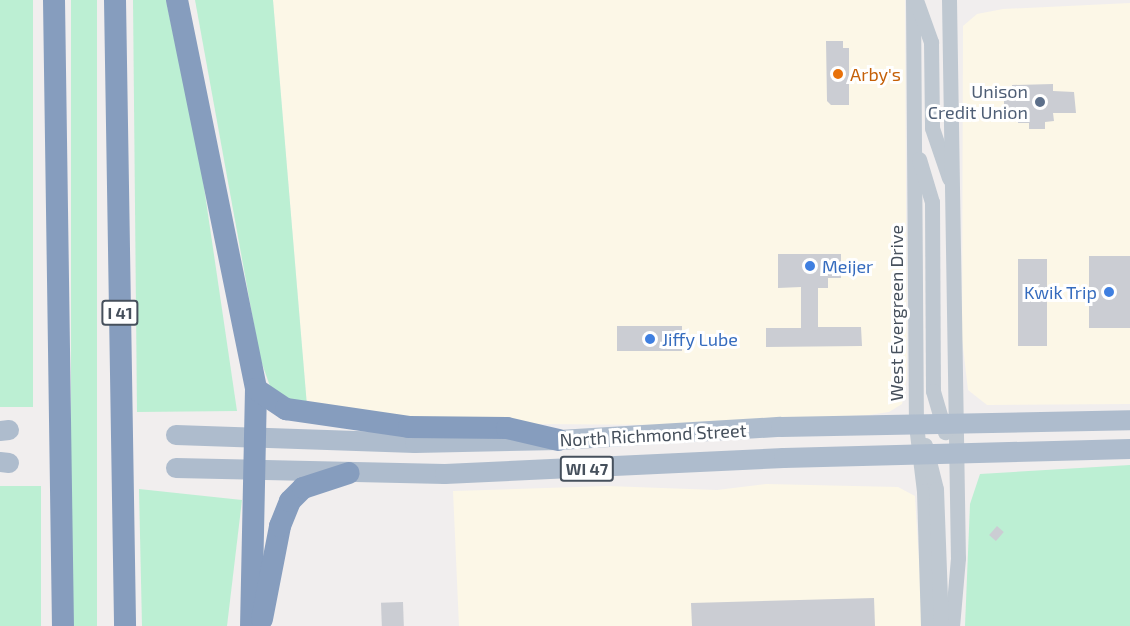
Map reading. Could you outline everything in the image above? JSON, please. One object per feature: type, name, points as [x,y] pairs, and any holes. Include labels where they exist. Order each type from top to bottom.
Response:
[{"type":"highway","points":[[54,0],[63,626]]},
{"type":"highway","name":"I 41","points":[[115,0],[125,626]]},
{"type":"highway","points":[[177,0],[256,389],[251,626]]},
{"type":"highway","points":[[256,389],[286,409],[409,427],[507,428],[559,440]]},
{"type":"highway","points":[[261,626],[280,525],[290,501],[303,488],[349,473]]},
{"type":"main road","name":"North Richmond Street","points":[[176,435],[415,443],[559,440],[781,427],[1130,420]]},
{"type":"main road","name":"North Richmond Street","points":[[176,468],[349,473],[530,472],[924,454],[1130,449]]},
{"type":"street","name":"West Evergreen Drive","points":[[914,0],[916,424],[924,454],[928,626]]},
{"type":"street","points":[[914,0],[931,42],[932,128],[952,186]]},
{"type":"street","points":[[948,424],[952,186],[949,0]]},
{"type":"street","points":[[914,144],[932,202],[933,391],[948,424],[955,453],[958,558],[952,626]]},
{"type":"street","points":[[924,454],[936,489],[940,626]]},
{"type":"shaded area","points":[[273,0],[905,0],[907,378],[902,404],[889,412],[869,415],[663,425],[426,423],[307,406]]},
{"type":"shaded area","points":[[1130,3],[1130,404],[987,405],[968,390],[962,339],[963,26],[977,14],[1003,9]]},
{"type":"shaded area","points":[[766,484],[898,487],[915,496],[923,626],[459,626],[453,491],[607,486],[717,490]]},
{"type":"green space","points":[[0,0],[33,0],[33,407],[0,407]]},
{"type":"green space","points":[[71,0],[97,0],[97,626],[71,626]]},
{"type":"green space","points":[[133,0],[166,0],[200,160],[237,411],[137,412]]},
{"type":"green space","points":[[195,0],[273,0],[307,406],[287,401],[271,389],[260,358]]},
{"type":"green space","points":[[1130,465],[1130,626],[965,626],[970,504],[980,474]]},
{"type":"green space","points":[[0,486],[41,486],[41,626],[0,626]]},
{"type":"green space","points":[[139,489],[242,500],[227,626],[142,626]]},
{"type":"building","name":"Arby's","points":[[826,41],[843,41],[843,48],[849,48],[849,105],[831,105],[827,101]]},
{"type":"building","name":"Unison Credit Union","points":[[1053,84],[1053,91],[1074,92],[1076,113],[1053,113],[1054,121],[1045,122],[1045,129],[1029,129],[1029,123],[1018,123],[1018,115],[1010,116],[1010,110],[1004,110],[1004,94],[1012,93],[1012,85]]},
{"type":"building","points":[[778,254],[841,254],[841,278],[828,278],[828,288],[818,288],[818,327],[861,327],[862,346],[766,347],[766,328],[801,328],[801,287],[778,288]]},
{"type":"building","name":"Kwik Trip","points":[[1089,256],[1130,256],[1130,328],[1089,328]]},
{"type":"building","name":"Kwik Trip","points":[[1018,259],[1047,259],[1047,346],[1018,346]]},
{"type":"building","name":"Jiffy Lube","points":[[617,326],[682,326],[682,351],[617,351]]},
{"type":"building","points":[[997,526],[1004,532],[996,541],[989,535]]},
{"type":"building","points":[[874,598],[875,626],[692,626],[691,603]]},
{"type":"building","points":[[403,602],[404,626],[382,626],[381,603]]},
{"type":"place","name":"Arby's","points":[[838,74]]},
{"type":"place","name":"Unison Credit Union","points":[[1040,102]]},
{"type":"place","name":"Meijer","points":[[810,266]]},
{"type":"place","name":"Kwik Trip","points":[[1109,292]]},
{"type":"place","name":"Jiffy Lube","points":[[650,339]]}]
